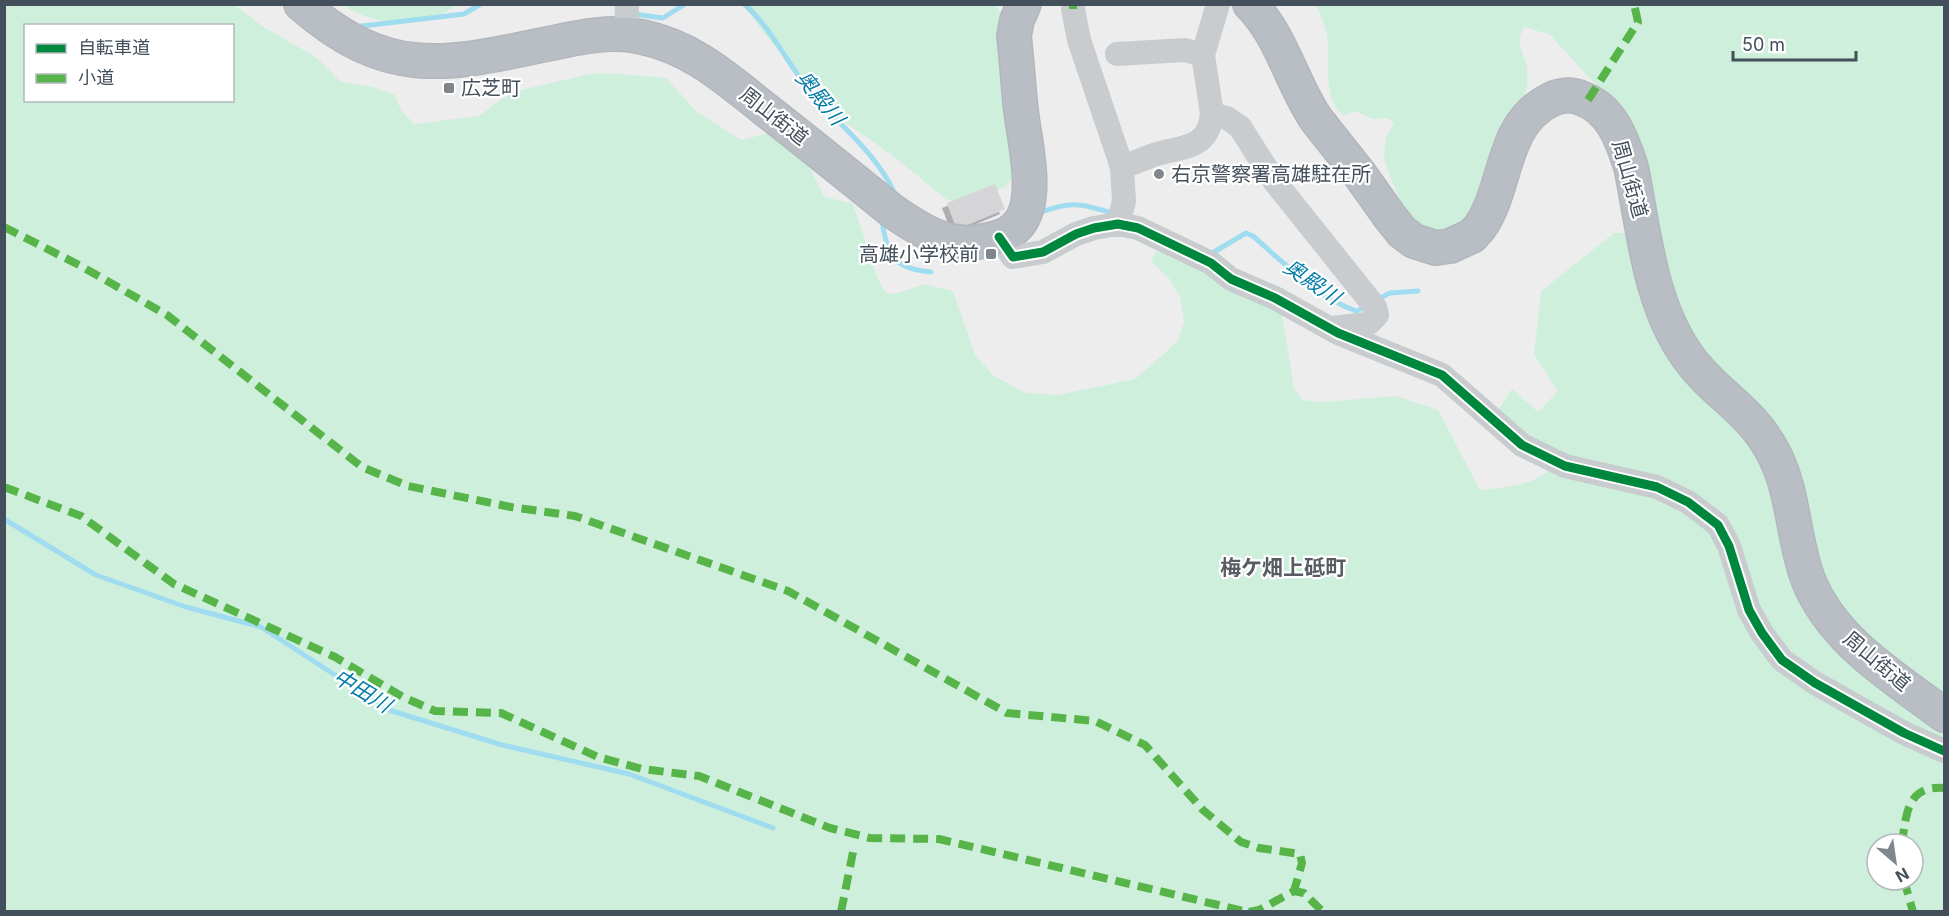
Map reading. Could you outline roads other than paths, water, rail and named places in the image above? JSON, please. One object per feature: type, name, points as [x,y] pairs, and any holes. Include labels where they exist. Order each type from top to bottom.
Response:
[{"type":"highway","name":"周山街道","points":[[301,4],[335,31],[362,46],[381,54],[419,63],[467,61],[588,36],[626,19],[662,43],[702,59],[891,210],[919,229],[941,240],[956,243],[980,242],[999,237],[1017,227],[1024,216],[1029,185],[1014,36],[1017,20],[1024,4]]},
{"type":"highway","name":"周山街道","points":[[1250,4],[1273,32],[1305,102],[1329,136],[1402,232],[1425,245],[1450,246],[1472,236],[1480,227],[1485,220],[1506,159],[1522,124],[1544,103],[1556,97],[1576,96],[1598,106],[1606,114],[1625,148],[1657,295],[1666,317],[1690,360],[1742,409],[1762,434],[1774,456],[1785,483],[1808,579],[1824,609],[1851,643],[1944,715]]},
{"type":"street","points":[[1122,167],[1160,154],[1189,148],[1210,128],[1212,114],[1203,55],[1218,4]]},
{"type":"street","points":[[1073,9],[1079,40],[1122,167],[1124,201],[1118,224]]},
{"type":"street","points":[[1117,54],[1185,50],[1203,55]]},
{"type":"street","points":[[1212,114],[1227,118],[1240,127],[1275,182],[1372,304],[1377,315],[1368,324],[1345,329],[1328,328]]},
{"type":"street","points":[[999,237],[1013,256],[1028,256],[1043,252],[1076,234],[1118,224],[1138,228],[1212,263],[1231,279],[1275,298],[1328,328],[1443,375],[1476,402],[1485,415],[1533,450],[1565,466],[1657,487],[1704,513],[1718,525],[1729,546],[1749,610],[1762,633],[1782,660],[1815,683],[1904,733],[1944,751]]},
{"type":"waterway","name":"奥殿川","points":[[354,27],[464,14],[481,4]]},
{"type":"waterway","name":"奥殿川","points":[[634,14],[663,18],[685,4]]},
{"type":"waterway","name":"奥殿川","points":[[744,4],[772,36],[812,93],[867,152],[894,192]]},
{"type":"waterway","name":"奥殿川","points":[[1039,213],[1067,205],[1091,207],[1112,213]]},
{"type":"waterway","name":"奥殿川","points":[[882,221],[890,252],[895,258],[909,268],[931,272]]},
{"type":"waterway","name":"奥殿川","points":[[1214,252],[1246,233],[1253,236],[1314,288],[1328,297],[1356,311],[1366,307]]},
{"type":"waterway","name":"奥殿川","points":[[1376,300],[1390,293],[1418,291]]},
{"type":"waterway","name":"中田川","points":[[4,519],[96,575],[186,607],[261,627],[389,710],[502,745],[629,774],[773,828]]},
{"type":"place","name":"広芝町","points":[[449,88]]},
{"type":"place","name":"右京警察署高雄駐在所","points":[[1159,174]]},
{"type":"place","name":"高雄小学校前","points":[[991,254]]},
{"type":"district","name":"梅ケ畑上砥町","points":[[1283,568]]}]
